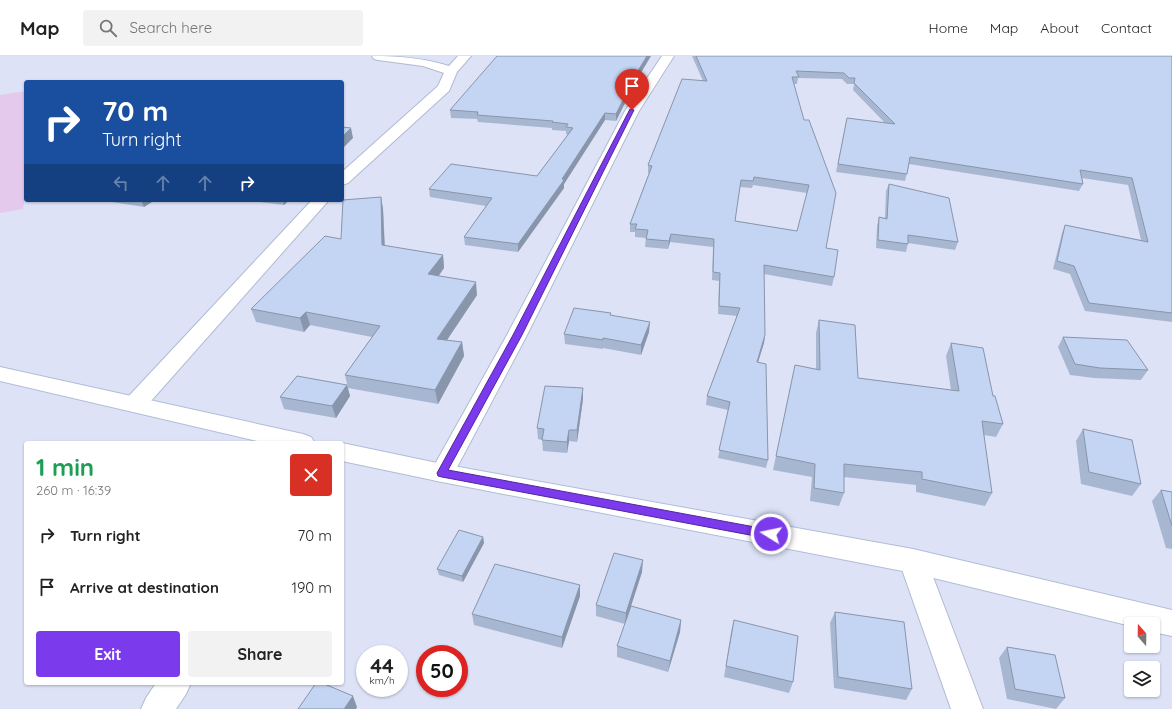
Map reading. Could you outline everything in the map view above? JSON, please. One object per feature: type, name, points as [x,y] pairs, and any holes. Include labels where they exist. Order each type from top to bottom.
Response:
[{"type":"street","points":[[378,56],[425,62],[451,71]]},
{"type":"street","points":[[344,178],[444,88],[451,71],[465,56]]},
{"type":"street","points":[[442,473],[518,335],[632,110],[668,56]]},
{"type":"street","points":[[135,404],[319,202]]},
{"type":"street","points":[[0,374],[294,441]]},
{"type":"street","points":[[344,452],[442,473],[913,561],[1172,623]]},
{"type":"street","points":[[913,561],[967,709]]},
{"type":"street","points":[[157,709],[174,685]]},
{"type":"shaded area","points":[[0,56],[1172,56],[1172,709],[0,709]]},
{"type":"shaded area","points":[[24,91],[23,209],[0,213],[0,95]]},
{"type":"building","points":[[497,56],[647,56],[636,74],[616,114],[605,113],[562,179],[564,180],[518,244],[464,237],[492,198],[429,189],[451,164],[537,176],[573,128],[566,127],[568,124],[552,122],[553,121],[477,115],[478,112],[450,110]]},
{"type":"building","points":[[696,56],[1172,56],[1172,313],[1089,303],[1074,266],[1057,261],[1065,225],[1148,242],[1132,178],[1080,170],[1083,184],[910,157],[907,174],[838,164],[847,118],[895,124],[854,83],[855,78],[849,78],[844,73],[796,71],[799,77],[792,77],[804,120],[809,120],[836,193],[826,248],[838,250],[834,277],[764,265],[765,335],[757,362],[766,364],[768,460],[719,450],[730,402],[707,396],[740,308],[719,306],[720,273],[713,272],[714,239],[671,234],[669,241],[646,239],[648,230],[635,229],[637,224],[630,224],[652,166],[648,165],[682,79],[707,81]],"holes":[[[754,177],[809,185],[797,231],[735,221],[741,180],[753,181]]]},
{"type":"building","points":[[344,127],[351,128],[344,135]]},
{"type":"building","points":[[889,184],[949,198],[958,242],[908,235],[908,244],[878,240],[879,217],[887,219]]},
{"type":"building","points":[[381,197],[382,245],[443,255],[428,274],[476,282],[437,339],[462,342],[435,390],[345,375],[380,326],[306,312],[300,318],[251,309],[325,236],[341,239],[344,200]]},
{"type":"building","points":[[574,308],[611,313],[610,315],[650,322],[641,345],[603,338],[603,340],[564,334]]},
{"type":"building","points":[[819,320],[855,325],[858,378],[959,391],[951,343],[983,348],[993,396],[995,396],[1003,424],[982,421],[992,493],[922,479],[922,472],[844,464],[844,493],[814,488],[815,464],[776,456],[795,365],[820,370]]},
{"type":"building","points":[[1063,337],[1127,340],[1148,370],[1100,368],[1075,364]]},
{"type":"building","points":[[297,376],[347,385],[332,406],[280,397]]},
{"type":"building","points":[[545,386],[583,388],[577,430],[569,430],[567,442],[542,440],[544,429],[537,428]]},
{"type":"building","points":[[1083,429],[1132,440],[1141,484],[1089,472]]},
{"type":"building","points":[[1161,490],[1172,492],[1172,526]]},
{"type":"building","points":[[459,530],[483,537],[462,576],[437,569]]},
{"type":"building","points":[[614,553],[643,560],[626,613],[596,605]]},
{"type":"building","points":[[495,564],[580,585],[562,637],[472,614]]},
{"type":"building","points":[[631,606],[681,620],[670,661],[617,646]]},
{"type":"building","points":[[835,612],[904,622],[912,689],[838,677]]},
{"type":"building","points":[[734,620],[798,636],[793,682],[726,666]]},
{"type":"building","points":[[1007,647],[1055,655],[1065,698],[1015,689]]},
{"type":"building","points":[[315,685],[327,685],[353,696],[344,709],[298,709]]},
{"type":"route","points":[[632,110],[560,249],[518,335],[442,473],[771,534]]}]
